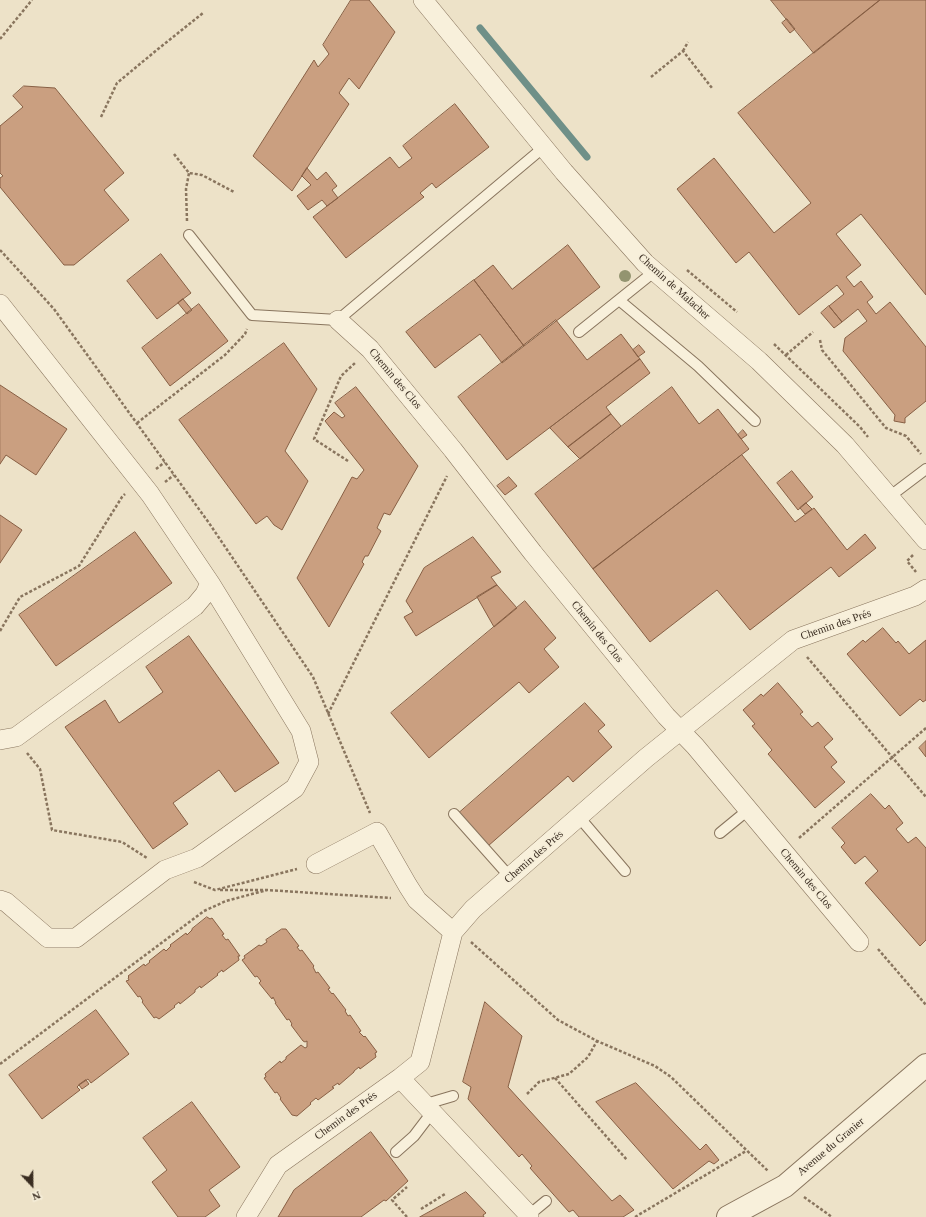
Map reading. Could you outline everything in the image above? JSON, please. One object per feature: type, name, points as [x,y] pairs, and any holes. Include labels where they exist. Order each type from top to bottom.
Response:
[{"type":"street","name":"Chemin de Malacher","points":[[424,0],[564,172],[645,263],[764,367],[845,445],[889,497],[921,546]]},
{"type":"street","points":[[0,304],[140,481],[210,583],[301,731],[309,762],[295,788],[197,858],[165,870],[76,938],[48,938],[6,902],[0,900]]},
{"type":"street","name":"Chemin des Clos","points":[[338,320],[370,349],[453,450],[533,553],[680,731],[695,746],[859,942]]},
{"type":"street","points":[[0,740],[16,737],[195,606],[205,594],[210,583]]},
{"type":"street","name":"Chemin des Prés","points":[[246,1217],[278,1165],[400,1078],[420,1062],[453,932],[473,909],[646,758],[793,640],[915,596],[926,589]]},
{"type":"street","points":[[316,864],[378,832],[417,900],[453,932]]},
{"type":"street","name":"Avenue du Granier","points":[[728,1217],[785,1186],[926,1065]]},
{"type":"street","points":[[400,1078],[430,1108],[529,1215]]},
{"type":"lane","points":[[189,235],[252,315],[338,320],[544,147]]},
{"type":"lane","points":[[578,332],[655,271]]},
{"type":"lane","points":[[619,300],[698,366],[755,421]]},
{"type":"lane","points":[[889,497],[926,469]]},
{"type":"lane","points":[[720,833],[748,810]]},
{"type":"lane","points":[[454,814],[510,877]]},
{"type":"lane","points":[[579,817],[625,871]]},
{"type":"lane","points":[[396,1152],[414,1136],[430,1108],[452,1096]]},
{"type":"lane","points":[[529,1215],[546,1201]]},
{"type":"path","points":[[0,39],[32,0]]},
{"type":"path","points":[[101,117],[117,83],[158,48],[203,13]]},
{"type":"path","points":[[651,77],[683,51],[688,42]]},
{"type":"path","points":[[683,51],[712,88]]},
{"type":"path","points":[[174,154],[189,173],[202,175],[234,192]]},
{"type":"path","points":[[189,173],[186,189],[187,225],[189,235]]},
{"type":"path","points":[[0,250],[54,309],[209,523],[313,677],[378,832]]},
{"type":"path","points":[[684,266],[741,316]]},
{"type":"path","points":[[137,423],[225,355],[245,334],[252,315]]},
{"type":"path","points":[[786,355],[813,332]]},
{"type":"path","points":[[820,340],[822,350],[886,428],[906,436],[926,460]]},
{"type":"path","points":[[770,341],[860,427],[869,439]]},
{"type":"path","points":[[348,461],[314,439],[341,376],[370,349]]},
{"type":"path","points":[[328,714],[448,474]]},
{"type":"path","points":[[0,631],[20,597],[78,566],[122,497],[140,481]]},
{"type":"path","points":[[916,572],[907,561],[921,546]]},
{"type":"path","points":[[793,640],[926,797]]},
{"type":"path","points":[[783,852],[926,728]]},
{"type":"path","points":[[27,753],[40,769],[52,830],[122,842],[165,870],[215,890],[267,890],[417,900]]},
{"type":"path","points":[[215,890],[316,864]]},
{"type":"path","points":[[0,1064],[204,911],[226,901],[267,890]]},
{"type":"path","points":[[453,932],[472,943],[558,1020],[597,1041],[655,1066],[671,1077],[746,1151],[785,1186],[832,1217]]},
{"type":"path","points":[[859,942],[874,945],[926,1003]]},
{"type":"path","points":[[527,1094],[539,1082],[569,1074],[588,1057],[597,1041]]},
{"type":"path","points":[[555,1078],[627,1160]]},
{"type":"path","points":[[634,1217],[746,1151]]},
{"type":"path","points":[[407,1187],[392,1200],[407,1217]]},
{"type":"path","points":[[421,1209],[445,1194]]},
{"type":"building","points":[[351,0],[369,0],[395,32],[359,89],[349,78],[339,93],[349,104],[292,191],[253,156],[314,60],[318,67],[329,54],[323,45]]},
{"type":"building","points":[[771,0],[880,0],[814,53]]},
{"type":"building","points":[[880,0],[926,0],[926,295],[861,214],[836,234],[861,265],[846,277],[854,287],[861,281],[873,297],[867,302],[876,314],[890,302],[926,347],[926,401],[905,418],[905,423],[894,421],[895,415],[843,351],[845,338],[867,321],[858,309],[842,322],[829,306],[844,294],[837,285],[799,315],[749,252],[736,263],[677,189],[714,158],[774,233],[811,203],[738,113]]},
{"type":"building","points":[[787,19],[795,29],[790,33],[782,23]]},
{"type":"building","points":[[24,86],[55,88],[124,173],[104,190],[129,220],[74,265],[64,265],[0,187],[0,178],[3,176],[0,173],[0,126],[23,107],[13,96]]},
{"type":"building","points":[[455,104],[489,147],[436,188],[432,183],[420,193],[424,197],[346,258],[313,217],[390,157],[399,168],[412,158],[403,146]]},
{"type":"building","points":[[307,168],[317,180],[326,172],[337,186],[332,190],[338,198],[327,206],[322,200],[308,210],[297,196],[311,185],[302,176]]},
{"type":"building","points":[[568,245],[600,287],[524,346],[474,280],[493,265],[512,289]]},
{"type":"building","points":[[161,254],[191,293],[157,319],[127,281]]},
{"type":"building","points":[[474,280],[524,346],[502,363],[480,334],[435,368],[406,332]]},
{"type":"building","points":[[183,299],[192,310],[187,314],[178,303]]},
{"type":"building","points":[[199,304],[228,341],[170,386],[142,348]]},
{"type":"building","points":[[829,306],[842,322],[834,328],[821,313]]},
{"type":"building","points":[[556,320],[587,360],[621,334],[640,359],[507,460],[458,397]]},
{"type":"building","points":[[284,343],[317,389],[285,451],[308,481],[282,530],[274,525],[267,516],[256,524],[179,420]]},
{"type":"building","points":[[639,345],[645,352],[638,357],[633,350]]},
{"type":"building","points":[[640,359],[650,373],[606,407],[611,414],[568,447],[550,428]]},
{"type":"building","points":[[0,385],[67,429],[36,475],[6,455],[0,464]]},
{"type":"building","points":[[356,387],[418,466],[390,515],[384,513],[377,528],[381,531],[368,556],[365,556],[362,562],[364,564],[329,627],[297,578],[352,477],[357,479],[364,470],[325,421],[334,412],[342,418],[345,416],[335,403]]},
{"type":"building","points":[[672,387],[699,424],[718,409],[749,449],[593,569],[535,494]]},
{"type":"building","points":[[611,414],[621,426],[580,459],[568,447]]},
{"type":"building","points":[[743,430],[747,435],[741,439],[738,435]]},
{"type":"building","points":[[742,455],[795,522],[814,508],[847,550],[865,534],[876,548],[839,577],[831,567],[750,630],[717,590],[650,642],[593,569]]},
{"type":"building","points":[[792,471],[813,497],[798,510],[777,483]]},
{"type":"building","points":[[509,477],[517,486],[505,495],[497,486]]},
{"type":"building","points":[[806,503],[812,509],[805,514],[800,508]]},
{"type":"building","points":[[0,515],[22,530],[0,563]]},
{"type":"building","points":[[135,532],[172,583],[56,666],[19,615]]},
{"type":"building","points":[[473,537],[501,572],[491,577],[497,585],[416,636],[404,617],[413,612],[406,601],[424,568]]},
{"type":"building","points":[[497,585],[517,608],[494,627],[477,597]]},
{"type":"building","points":[[525,601],[556,638],[544,649],[559,667],[529,693],[519,682],[429,758],[391,713]]},
{"type":"building","points":[[883,628],[896,643],[898,641],[909,654],[926,640],[926,700],[923,702],[920,699],[900,716],[847,654],[863,640],[865,642]]},
{"type":"building","points":[[189,636],[279,763],[235,792],[219,770],[173,803],[188,824],[153,849],[65,727],[105,700],[119,723],[163,692],[146,667]]},
{"type":"building","points":[[778,683],[803,712],[800,714],[812,727],[818,722],[833,739],[824,747],[837,762],[831,767],[845,782],[815,808],[768,754],[772,750],[752,726],[755,724],[743,710],[761,694],[763,696]]},
{"type":"building","points":[[585,703],[605,725],[598,731],[612,747],[573,782],[568,776],[488,846],[459,813]]},
{"type":"building","points":[[926,741],[926,757],[919,748]]},
{"type":"building","points":[[871,794],[885,809],[889,805],[903,823],[896,829],[908,843],[916,837],[926,848],[926,940],[920,946],[865,883],[878,871],[865,856],[855,864],[841,847],[845,843],[832,828]]},
{"type":"building","points":[[207,917],[210,919],[212,918],[224,934],[222,935],[226,940],[228,939],[240,956],[238,956],[239,960],[223,972],[222,970],[201,988],[200,986],[195,990],[195,992],[180,1004],[179,1002],[174,1006],[175,1007],[159,1019],[156,1017],[154,1018],[142,1002],[143,1001],[140,996],[138,997],[126,981],[129,980],[128,976],[144,964],[145,966],[164,949],[166,951],[171,946],[170,945],[186,933],[187,935]]},
{"type":"building","points":[[282,929],[286,929],[299,946],[297,947],[300,951],[302,950],[314,966],[313,967],[316,973],[318,972],[330,988],[328,989],[346,1010],[345,1011],[348,1016],[350,1015],[361,1031],[359,1032],[364,1037],[365,1036],[377,1052],[375,1053],[376,1057],[360,1069],[359,1067],[339,1085],[338,1083],[332,1087],[334,1088],[318,1100],[316,1098],[297,1116],[292,1115],[280,1099],[281,1098],[277,1092],[275,1093],[264,1078],[266,1077],[265,1074],[280,1061],[281,1063],[286,1059],[286,1057],[301,1045],[305,1048],[307,1047],[307,1041],[303,1041],[291,1025],[292,1024],[289,1019],[287,1020],[275,1003],[273,997],[272,999],[259,983],[261,981],[257,976],[255,977],[242,960],[245,958],[244,956],[259,945],[261,946],[267,942],[266,940]]},
{"type":"building","points":[[485,1002],[522,1036],[508,1087],[612,1201],[620,1195],[634,1210],[623,1217],[579,1217],[573,1210],[569,1212],[530,1168],[532,1166],[522,1154],[519,1157],[468,1099],[471,1087],[463,1082]]},
{"type":"building","points":[[96,1010],[129,1054],[91,1083],[88,1079],[79,1085],[77,1087],[80,1090],[42,1119],[9,1075]]},
{"type":"building","points":[[86,1080],[89,1084],[82,1089],[79,1085]]},
{"type":"building","points":[[636,1083],[700,1150],[706,1144],[719,1160],[714,1164],[709,1161],[673,1189],[596,1102]]},
{"type":"building","points":[[192,1102],[240,1167],[209,1190],[220,1206],[205,1217],[178,1217],[152,1182],[167,1170],[143,1138]]},
{"type":"building","points":[[371,1132],[408,1181],[386,1201],[384,1200],[361,1217],[278,1217],[294,1190]]},
{"type":"building","points":[[466,1192],[486,1213],[483,1215],[484,1217],[420,1217]]},
{"type":"waterway","points":[[480,28],[587,157]]}]
